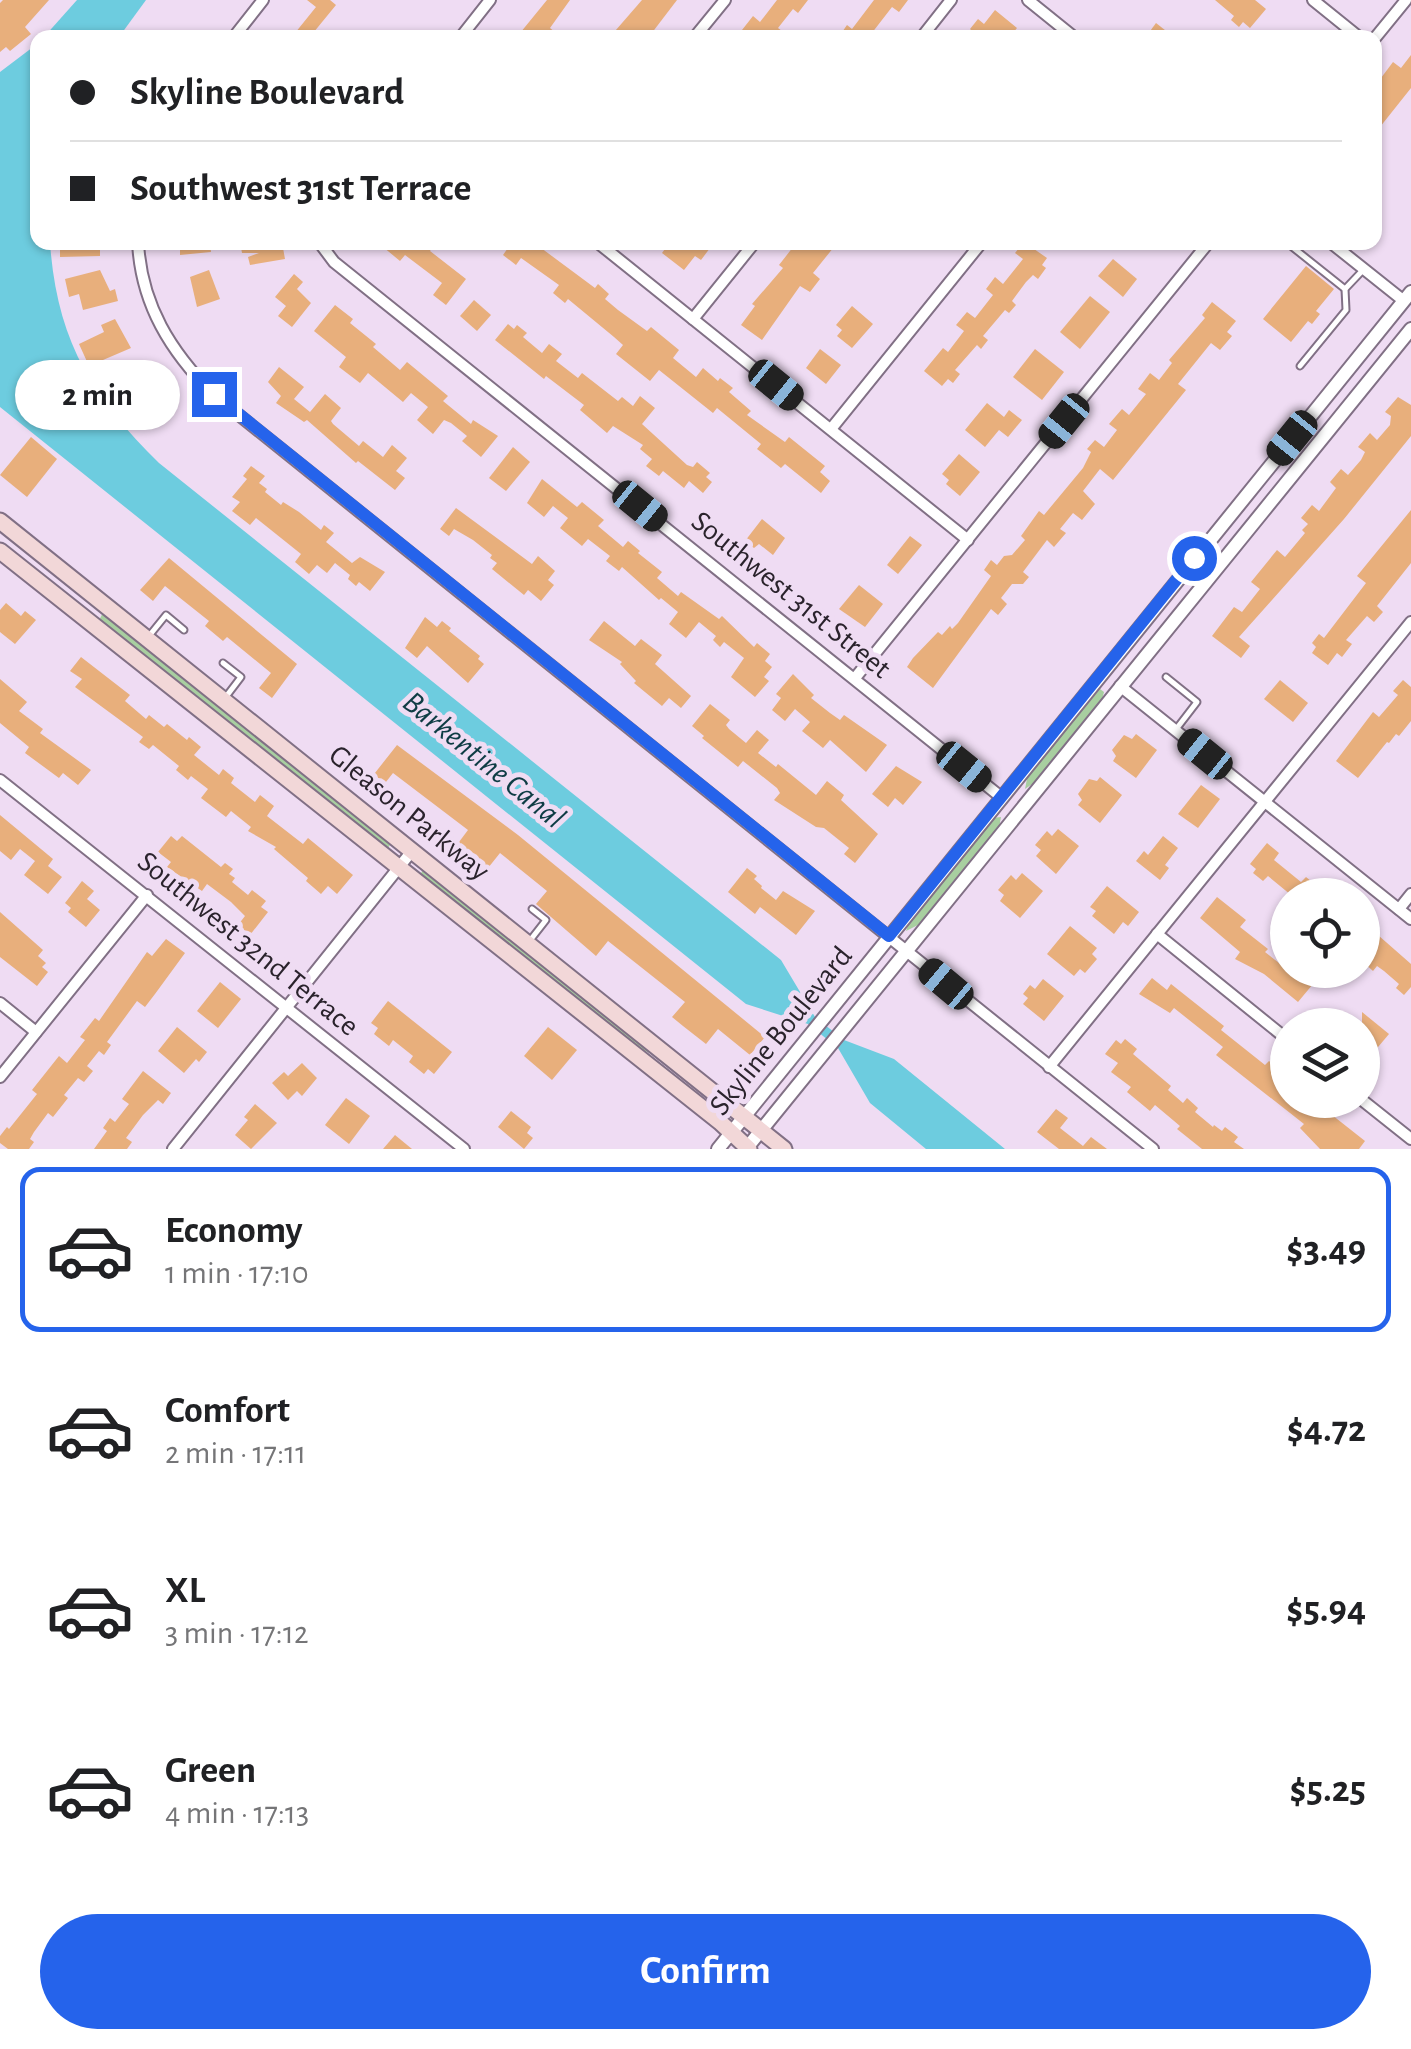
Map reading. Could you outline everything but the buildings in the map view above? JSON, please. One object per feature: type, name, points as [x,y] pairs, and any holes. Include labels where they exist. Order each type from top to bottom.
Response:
[{"type":"main road","name":"Gleason Parkway","points":[[0,521],[784,1149]]},
{"type":"main road","name":"Gleason Parkway","points":[[0,551],[747,1148]]},
{"type":"street","points":[[239,30],[263,0]]},
{"type":"street","points":[[466,30],[490,0]]},
{"type":"street","points":[[701,30],[725,0]]},
{"type":"street","points":[[927,30],[951,0]]},
{"type":"street","points":[[1028,0],[1065,30]]},
{"type":"street","points":[[1313,0],[1350,30]]},
{"type":"street","points":[[1382,30],[1406,0]]},
{"type":"street","points":[[139,250],[145,288],[164,336],[188,370],[214,394],[1152,1149]]},
{"type":"street","name":"Southwest 31st Street","points":[[325,250],[334,262],[1001,796]]},
{"type":"street","points":[[607,250],[968,540]]},
{"type":"street","points":[[694,319],[750,250]]},
{"type":"street","points":[[831,429],[976,250]]},
{"type":"street","points":[[855,678],[1203,250]]},
{"type":"street","points":[[1340,250],[1409,300]]},
{"type":"street","name":"Skyline Boulevard","points":[[718,1149],[1001,796],[1409,300]]},
{"type":"street","name":"Skyline Boulevard","points":[[747,1148],[1411,329]]},
{"type":"street","points":[[1049,1067],[1411,622]]},
{"type":"street","points":[[1102,672],[1411,919]]},
{"type":"street","name":"Southwest 32nd Terrace","points":[[0,780],[464,1149]]},
{"type":"street","points":[[1001,796],[1019,811]]},
{"type":"street","points":[[173,1149],[412,851]]},
{"type":"street","points":[[1398,909],[1411,894]]},
{"type":"street","points":[[0,1077],[146,895]]},
{"type":"street","points":[[1157,934],[1270,1025]]},
{"type":"street","points":[[0,1003],[36,1032]]},
{"type":"street","points":[[1380,1114],[1411,1139]]},
{"type":"lane","points":[[1296,250],[1346,290]]},
{"type":"lane","points":[[1300,366],[1346,310],[1346,290],[1364,269]]},
{"type":"lane","points":[[69,607],[84,588]]},
{"type":"lane","points":[[147,639],[166,615],[184,630]]},
{"type":"lane","points":[[223,664],[241,677],[224,700]]},
{"type":"lane","points":[[1166,677],[1197,702],[1175,730]]},
{"type":"lane","points":[[528,944],[546,920],[532,909]]},
{"type":"green space","points":[[103,612],[384,835],[388,848],[99,621]]},
{"type":"green space","points":[[1100,689],[1104,692],[1102,700],[1038,780],[1025,789],[1028,774]]},
{"type":"green space","points":[[1001,817],[999,828],[920,924],[906,931],[910,920],[992,818]]},
{"type":"green space","points":[[422,871],[722,1108],[652,1054],[625,1042],[420,876]]},
{"type":"water","points":[[77,0],[146,0],[124,30],[50,30]]},
{"type":"water","name":"Barkentine Canal","points":[[30,49],[30,250],[51,250],[60,309],[70,338],[96,390],[135,438],[159,463],[781,960],[815,1017],[844,1040],[894,1059],[1005,1149],[926,1149],[870,1103],[838,1048],[808,1024],[746,1004],[0,407],[0,72]]},
{"type":"route","points":[[214,394],[889,936],[1194,558]]}]
